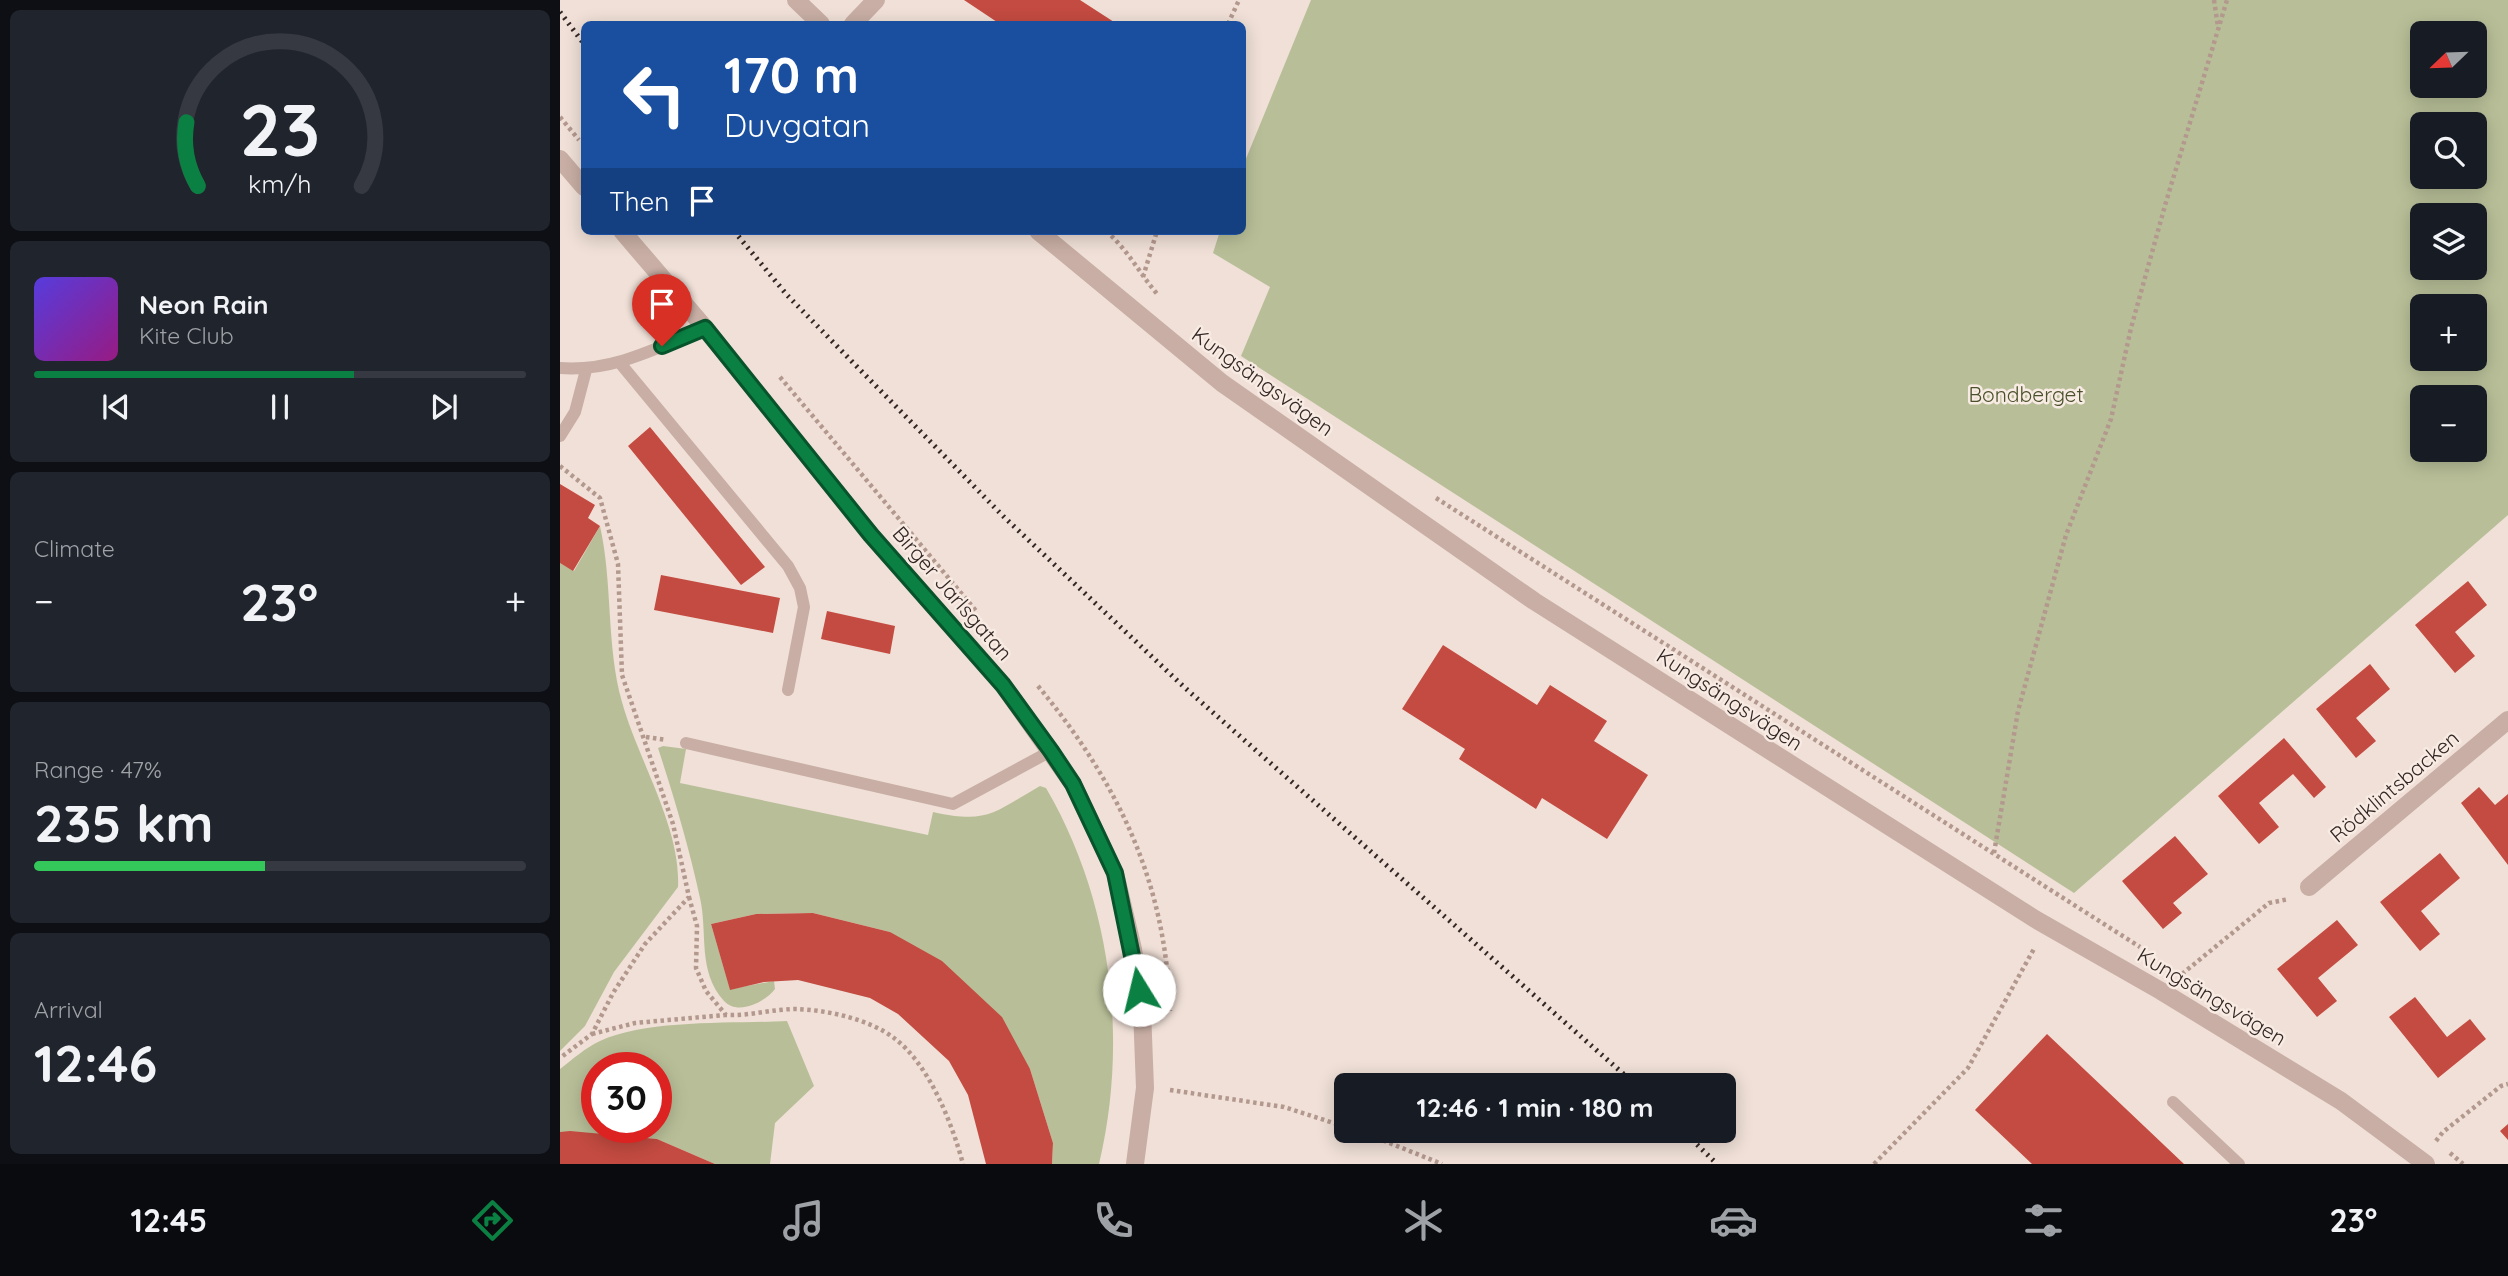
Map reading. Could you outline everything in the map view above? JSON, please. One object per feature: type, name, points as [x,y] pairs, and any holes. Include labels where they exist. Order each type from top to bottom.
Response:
[{"type":"street","points":[[796,0],[818,21]]},
{"type":"street","points":[[856,21],[876,0]]},
{"type":"street","points":[[560,159],[581,184]]},
{"type":"street","name":"Birger Jarlsgatan","points":[[625,235],[705,328],[871,535],[1003,685],[1073,784],[1115,873],[1133,949],[1142,1010],[1145,1088],[1135,1164]]},
{"type":"street","name":"Kungsängsvägen","points":[[1043,235],[1222,383],[1534,601],[2048,927],[2161,991],[2341,1101],[2426,1164]]},
{"type":"street","name":"Rödklintsbacken","points":[[2309,887],[2508,720]]},
{"type":"lane","points":[[560,368],[586,370],[620,363],[705,328]]},
{"type":"lane","points":[[620,363],[788,566],[800,588],[804,607],[788,690]]},
{"type":"lane","points":[[560,436],[575,412],[586,370]]},
{"type":"lane","points":[[686,743],[953,804],[1051,751]]},
{"type":"lane","points":[[2172,1102],[2239,1164]]},
{"type":"path","points":[[1229,21],[1239,0]]},
{"type":"path","points":[[2214,0],[2218,28]]},
{"type":"path","points":[[1994,853],[2021,698],[2066,535],[2111,419],[2131,328],[2162,215],[2227,0]]},
{"type":"path","points":[[560,117],[581,142]]},
{"type":"path","points":[[1110,235],[1128,252],[1143,278],[1161,298]]},
{"type":"path","points":[[1143,278],[1156,235]]},
{"type":"path","points":[[560,466],[600,498],[618,564],[622,675],[673,824],[697,926],[696,968],[706,991],[726,1014]]},
{"type":"path","points":[[1430,495],[2147,951]]},
{"type":"path","points":[[2182,974],[2269,904],[2296,897],[2309,887]]},
{"type":"path","points":[[592,1034],[612,993],[645,944],[690,897]]},
{"type":"path","points":[[1874,1164],[1968,1068],[2066,900]]},
{"type":"path","points":[[2171,966],[2194,981]]},
{"type":"path","points":[[560,1058],[592,1034],[635,1024],[796,1009],[867,1024],[895,1038],[920,1068],[947,1113],[963,1164]]},
{"type":"path","points":[[2435,1142],[2443,1132],[2501,1086],[2508,1084]]},
{"type":"path","points":[[1145,1088],[1284,1107],[1334,1123]]},
{"type":"path","points":[[2424,1135],[2463,1164]]},
{"type":"path","points":[[1390,1143],[1442,1164]]},
{"type":"green space","name":"Bondberget","points":[[1311,0],[2508,0],[2508,515],[2074,893],[1241,356],[1270,287],[1213,253],[1219,235],[1246,235],[1246,159]]},
{"type":"green space","points":[[600,526],[607,570],[617,680],[629,724],[666,817],[677,864],[678,887],[614,972],[585,1026],[560,1051],[560,563],[574,571]]},
{"type":"green space","points":[[663,746],[686,749],[680,783],[928,835],[933,812],[966,817],[990,814],[1040,786],[1046,788],[1068,831],[1086,876],[1108,971],[1113,1019],[1113,1068],[1108,1117],[1099,1164],[1052,1164],[1053,1143],[1030,1069],[890,932],[813,913],[756,914],[711,924],[730,989],[774,981],[775,989],[771,994],[751,1006],[736,1007],[724,1001],[710,977],[700,898],[681,822],[658,748]]},
{"type":"green space","points":[[787,1021],[814,1086],[775,1123],[770,1164],[715,1164],[666,1143],[672,1143],[672,1052],[582,1052],[600,1041],[642,1029]]},
{"type":"green space","points":[[581,1053],[581,1134],[560,1132],[560,1069]]},
{"type":"building","points":[[964,0],[1080,0],[1112,21],[996,21]]},
{"type":"building","points":[[650,427],[765,567],[741,585],[628,446]]},
{"type":"building","points":[[560,484],[595,505],[588,518],[600,526],[573,571],[560,563]]},
{"type":"building","points":[[661,575],[780,598],[773,633],[654,610]]},
{"type":"building","points":[[2468,581],[2487,605],[2455,632],[2475,656],[2455,673],[2415,625]]},
{"type":"building","points":[[827,611],[895,626],[890,654],[821,639]]},
{"type":"building","points":[[1443,645],[1537,705],[1550,685],[1607,721],[1594,741],[1648,775],[1607,839],[1542,798],[1536,809],[1459,759],[1465,749],[1402,709]]},
{"type":"building","points":[[2370,664],[2390,689],[2356,718],[2376,741],[2356,758],[2316,709]]},
{"type":"building","points":[[2284,738],[2326,787],[2314,798],[2293,774],[2259,803],[2279,827],[2259,844],[2218,796]]},
{"type":"building","points":[[2479,787],[2495,805],[2508,794],[2508,865],[2461,803]]},
{"type":"building","points":[[2175,836],[2208,874],[2173,903],[2182,913],[2163,929],[2122,881]]},
{"type":"building","points":[[2440,853],[2460,878],[2421,911],[2440,934],[2420,951],[2380,902]]},
{"type":"building","points":[[813,913],[890,932],[942,961],[1002,1017],[1030,1069],[1053,1143],[1052,1164],[986,1164],[968,1095],[949,1061],[898,1014],[870,998],[798,980],[764,982],[730,990],[711,924],[756,914]]},
{"type":"building","points":[[2337,920],[2358,945],[2318,978],[2337,1001],[2317,1017],[2277,969]]},
{"type":"building","points":[[2415,997],[2447,1037],[2470,1019],[2486,1039],[2438,1078],[2389,1017]]},
{"type":"building","points":[[2047,1034],[2184,1164],[2032,1164],[1975,1110]]},
{"type":"building","points":[[2508,1124],[2508,1140],[2500,1131]]},
{"type":"building","points":[[560,1132],[581,1132],[581,1143],[666,1143],[715,1164],[560,1164]]},
{"type":"railway","points":[[560,12],[581,40]]},
{"type":"railway","points":[[737,235],[787,295],[1003,516],[1184,687],[1622,1073]]},
{"type":"railway","points":[[1695,1143],[1717,1164]]},
{"type":"route","points":[[662,346],[705,328],[871,535],[1003,685],[1073,784],[1115,873],[1133,949],[1139,990]]}]
